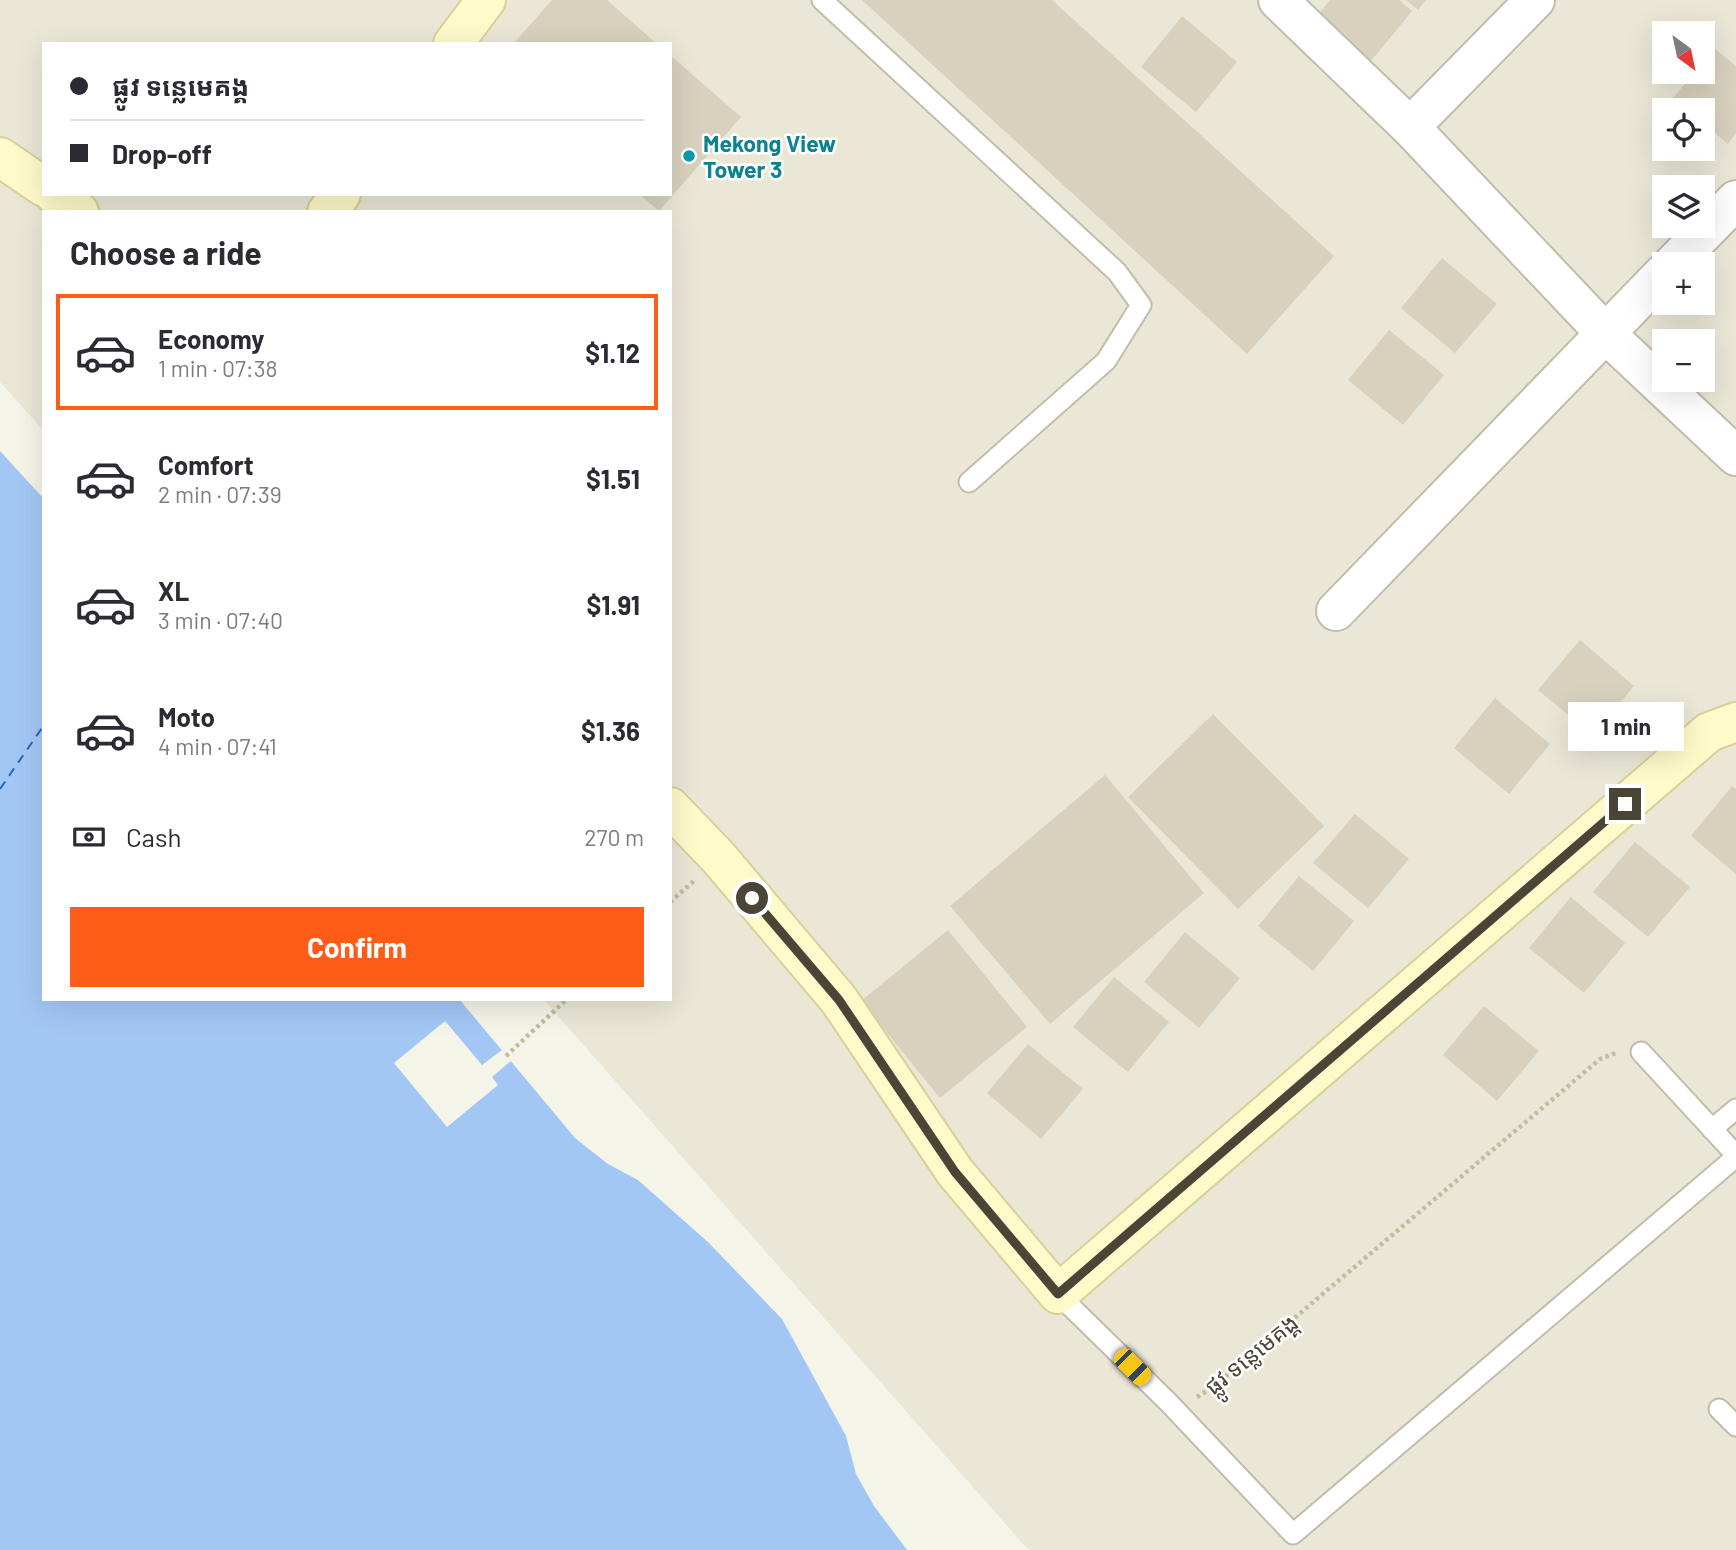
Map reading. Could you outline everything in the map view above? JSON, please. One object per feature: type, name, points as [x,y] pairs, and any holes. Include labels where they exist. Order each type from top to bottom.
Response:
[{"type":"street","points":[[454,42],[486,0]]},
{"type":"street","points":[[1278,0],[1410,127],[1605,333],[1736,456]]},
{"type":"street","points":[[1410,127],[1535,0]]},
{"type":"street","points":[[0,157],[42,186]]},
{"type":"street","points":[[57,196],[76,210]]},
{"type":"street","points":[[329,210],[339,196]]},
{"type":"street","points":[[1685,252],[1736,200]]},
{"type":"street","points":[[1336,611],[1652,285]]},
{"type":"street","points":[[672,809],[718,857],[839,1000],[955,1172],[1058,1294],[1709,732],[1736,722]]},
{"type":"lane","points":[[822,0],[1118,272],[1140,305],[1106,361],[969,482]]},
{"type":"lane","points":[[1058,1294],[1169,1403],[1293,1534],[1736,1156],[1641,1052]]},
{"type":"lane","points":[[1712,1129],[1736,1109]]},
{"type":"lane","points":[[1719,1409],[1736,1426]]},
{"type":"path","points":[[506,1056],[565,1001]]},
{"type":"path","name":"ផ្លូវ ទន្លេមេគង្គ","points":[[1169,1403],[1186,1404],[1213,1387],[1600,1059],[1632,1049],[1641,1052]]},
{"type":"shaded area","points":[[0,0],[1736,0],[1736,1550],[1030,1550],[545,1001],[672,1001],[672,210],[42,210],[42,429],[0,382]]},
{"type":"water","points":[[0,451],[42,497],[42,1001],[461,1001],[575,1138],[608,1164],[638,1180],[709,1243],[782,1319],[846,1436],[856,1474],[874,1506],[907,1550],[0,1550]]},
{"type":"pier","points":[[445,1021],[482,1065],[502,1050],[511,1061],[492,1077],[498,1085],[447,1127],[394,1063]]},
{"type":"building","points":[[552,0],[607,0],[655,42],[515,42]]},
{"type":"building","points":[[862,0],[1052,0],[1334,256],[1247,354]]},
{"type":"building","points":[[1330,0],[1399,0],[1412,11],[1371,61],[1317,16]]},
{"type":"building","points":[[1406,0],[1426,0],[1418,10]]},
{"type":"building","points":[[1182,16],[1237,62],[1196,112],[1141,67]]},
{"type":"building","points":[[1715,49],[1736,66],[1736,133],[1728,144],[1715,133],[1715,98],[1673,98],[1685,84],[1715,84]]},
{"type":"building","name":"Mekong View Tower 3","points":[[672,57],[741,117],[660,210],[641,196],[672,196]]},
{"type":"building","points":[[1442,258],[1497,304],[1455,353],[1401,308]]},
{"type":"building","points":[[1389,330],[1444,375],[1403,425],[1348,380]]},
{"type":"building","points":[[1580,640],[1634,686],[1593,735],[1538,690]]},
{"type":"building","points":[[1495,698],[1550,744],[1509,794],[1454,748]]},
{"type":"building","points":[[1213,714],[1324,826],[1238,909],[1128,797]]},
{"type":"building","points":[[1105,775],[1204,893],[1050,1024],[950,906]]},
{"type":"building","points":[[1732,786],[1736,789],[1736,874],[1691,836]]},
{"type":"building","points":[[1355,814],[1409,859],[1368,908],[1313,863]]},
{"type":"building","points":[[1635,842],[1690,887],[1648,937],[1593,892]]},
{"type":"building","points":[[1299,876],[1354,921],[1313,971],[1258,926]]},
{"type":"building","points":[[1571,897],[1625,943],[1584,993],[1529,948]]},
{"type":"building","points":[[948,930],[1027,1027],[940,1098],[861,1001]]},
{"type":"building","points":[[1185,932],[1240,978],[1199,1028],[1144,982]]},
{"type":"building","points":[[1114,977],[1169,1022],[1128,1072],[1073,1027]]},
{"type":"building","points":[[1484,1006],[1539,1051],[1497,1101],[1443,1055]]},
{"type":"building","points":[[1028,1044],[1083,1089],[1041,1139],[987,1093]]},
{"type":"ferry route","points":[[0,789],[42,728]]},
{"type":"place","name":"Mekong View Tower 3","points":[[689,156]]},
{"type":"route","points":[[752,898],[839,1000],[955,1172],[1058,1294],[1625,804]]}]
